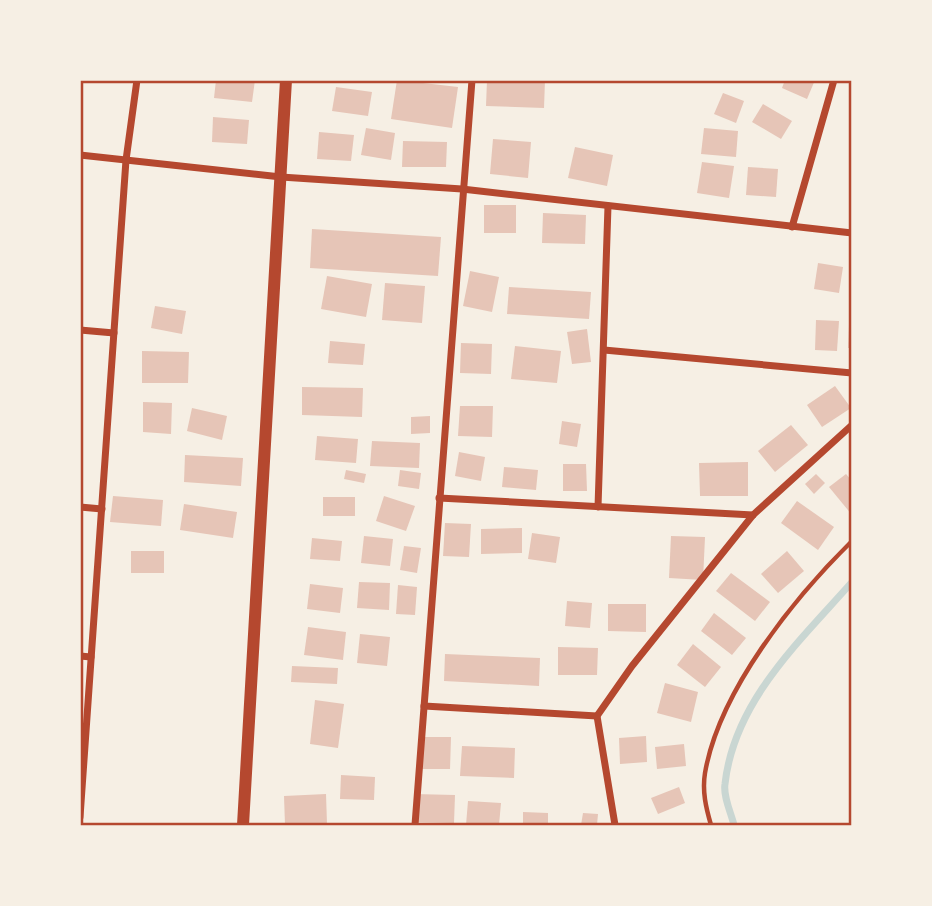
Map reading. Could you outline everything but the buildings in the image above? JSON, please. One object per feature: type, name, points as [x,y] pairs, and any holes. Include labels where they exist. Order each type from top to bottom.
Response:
[{"type":"street","points":[[80,817],[126,160],[136,80]]},
{"type":"street","points":[[243,825],[286,80]]},
{"type":"street","points":[[415,825],[472,80]]},
{"type":"street","points":[[792,227],[834,80]]},
{"type":"street","points":[[80,155],[281,177],[462,189],[852,233]]},
{"type":"street","points":[[598,507],[608,206]]},
{"type":"street","points":[[80,330],[114,333]]},
{"type":"street","points":[[604,350],[852,373]]},
{"type":"street","points":[[615,825],[597,716],[632,666],[753,515],[852,425]]},
{"type":"street","points":[[439,498],[753,515]]},
{"type":"street","points":[[80,507],[102,509]]},
{"type":"street","points":[[80,656],[92,657]]},
{"type":"street","points":[[424,706],[597,716]]},
{"type":"path","points":[[711,825],[705,804],[705,775],[712,745],[740,684],[789,612],[852,541]]},
{"type":"waterway","points":[[734,825],[726,799],[725,784],[731,754],[741,726],[772,674],[852,582]]}]
